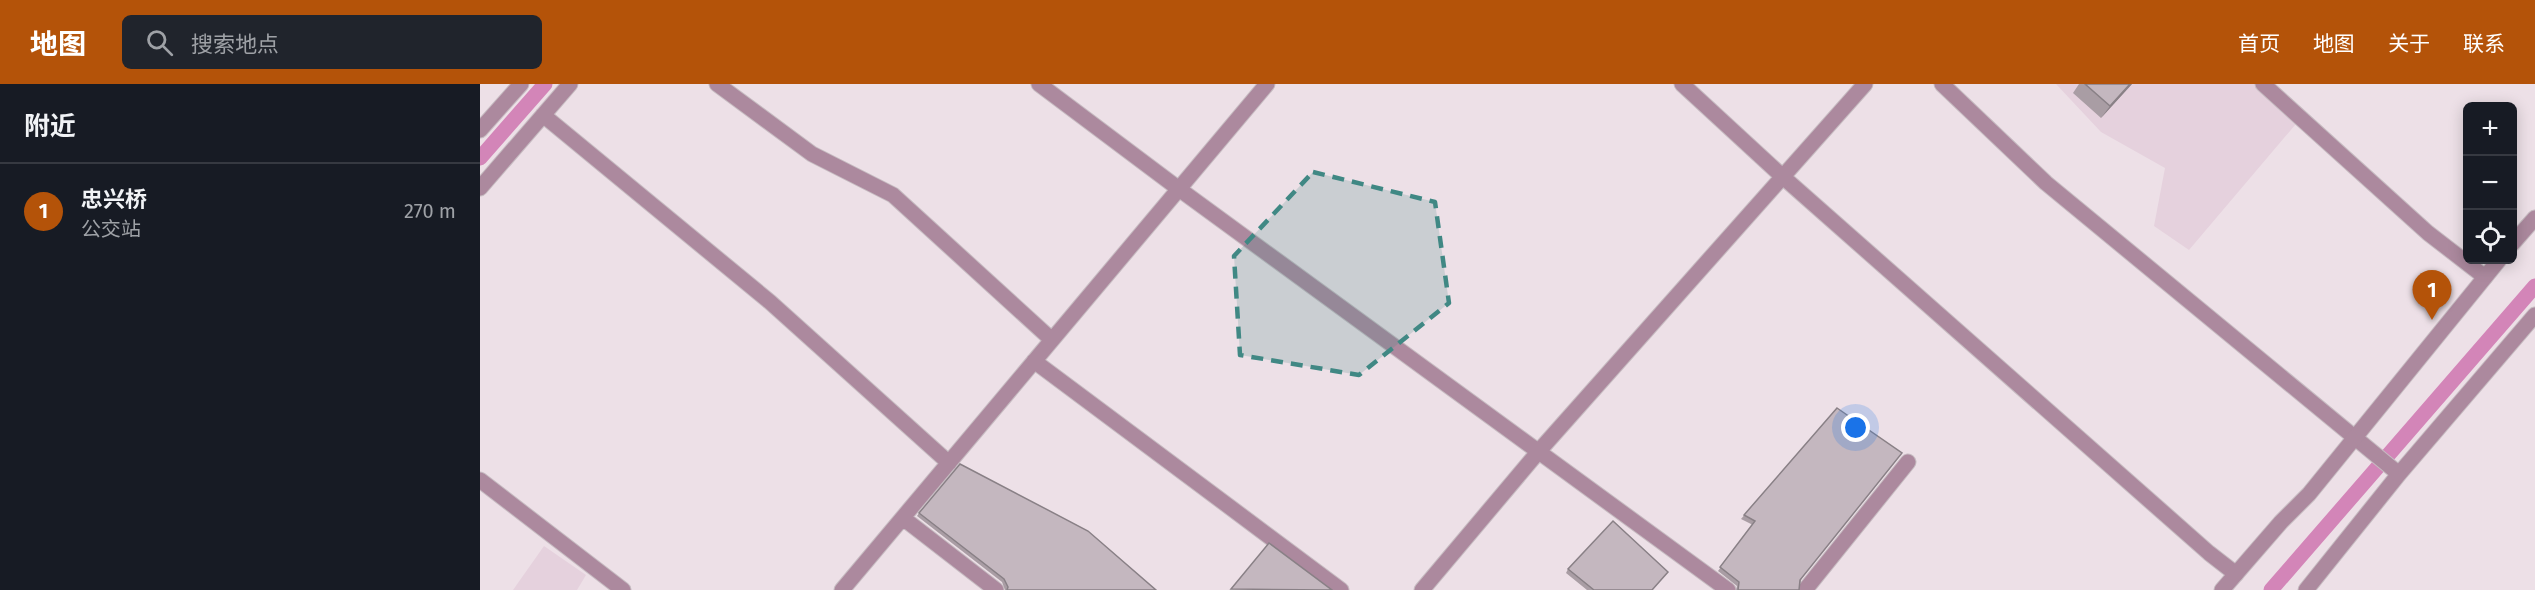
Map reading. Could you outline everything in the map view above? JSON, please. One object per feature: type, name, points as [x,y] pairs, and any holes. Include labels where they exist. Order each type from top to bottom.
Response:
[{"type":"street","points":[[480,130],[521,84]]},
{"type":"street","points":[[480,188],[570,84]]},
{"type":"street","points":[[717,84],[812,154],[892,195],[1052,340]]},
{"type":"street","points":[[1039,84],[1728,590]]},
{"type":"street","points":[[842,590],[1267,84]]},
{"type":"street","points":[[1682,84],[1783,177],[2209,553],[2236,574]]},
{"type":"street","points":[[1422,590],[1539,451],[1865,84]]},
{"type":"street","points":[[1942,84],[2046,183],[2394,470]]},
{"type":"street","points":[[2263,84],[2428,232],[2484,277]]},
{"type":"street","points":[[543,115],[770,302],[949,463]]},
{"type":"street","points":[[2517,238],[2535,218]]},
{"type":"street","points":[[2222,590],[2281,522],[2309,494],[2495,264]]},
{"type":"street","points":[[2306,590],[2394,470],[2535,315]]},
{"type":"street","points":[[1034,361],[1341,590]]},
{"type":"street","points":[[1805,590],[1908,462]]},
{"type":"street","points":[[483,488],[623,590]]},
{"type":"street","points":[[903,518],[996,590]]},
{"type":"highlighted area","points":[[1313,172],[1435,202],[1449,303],[1359,375],[1240,355],[1234,256]]},
{"type":"shaded area","points":[[2056,84],[2260,84],[2301,118],[2189,250],[2154,226],[2165,168],[2101,132]]},
{"type":"shaded area","points":[[544,546],[586,575],[577,590],[513,590]]},
{"type":"building","points":[[2085,84],[2130,84],[2110,106]]},
{"type":"building","points":[[1837,408],[1902,453],[1800,580],[1799,590],[1738,590],[1739,582],[1720,567],[1755,521],[1744,515]]},
{"type":"building","points":[[960,464],[1088,531],[1156,590],[1007,590],[1004,579],[919,513]]},
{"type":"building","points":[[1613,521],[1668,572],[1652,590],[1594,590],[1568,569]]},
{"type":"building","points":[[1269,543],[1332,590],[1231,589]]},
{"type":"waterway","points":[[480,158],[545,84]]},
{"type":"waterway","points":[[2271,590],[2535,286]]},
{"type":"place","name":"忠兴桥","points":[[2432,320]]}]
